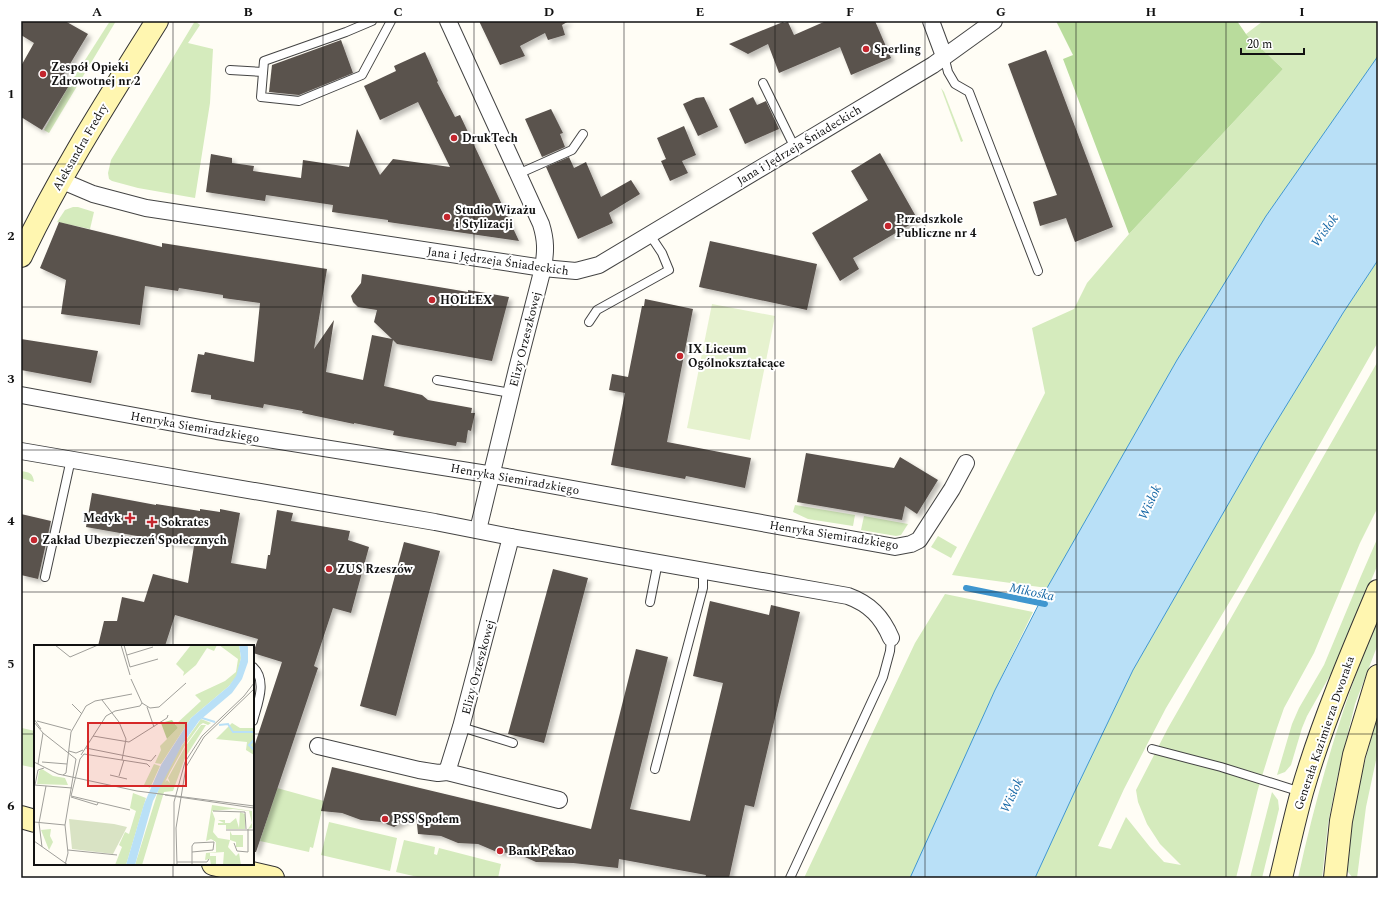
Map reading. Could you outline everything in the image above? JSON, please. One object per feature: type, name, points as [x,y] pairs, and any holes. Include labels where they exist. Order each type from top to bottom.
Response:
[{"type":"main road","name":"Aleksandra Fredry","points":[[21,256],[60,180],[157,21]]},
{"type":"main road","name":"Generała Kazimierza Dworaka","points":[[1281,878],[1302,792],[1327,718],[1348,662],[1378,591]]},
{"type":"main road","points":[[1335,878],[1341,821],[1354,755],[1378,676]]},
{"type":"main road","points":[[21,817],[34,820]]},
{"type":"main road","points":[[218,865],[273,878]]},
{"type":"street","name":"Elizy Orzeszkowej","points":[[448,21],[546,237],[544,268],[511,393],[478,530]]},
{"type":"street","points":[[931,21],[944,56]]},
{"type":"street","name":"Jana i Jędrzeja Śniadeckich","points":[[60,180],[92,194],[146,208],[544,268],[571,271],[586,270],[599,265],[650,235],[933,65],[994,21]]},
{"type":"street","name":"Henryka Siemiradzkiego","points":[[21,395],[210,430],[492,475],[902,547],[919,540],[924,534],[966,463]]},
{"type":"street","points":[[21,451],[848,596],[860,600],[876,614],[891,638]]},
{"type":"street","name":"Elizy Orzeszkowej","points":[[447,772],[461,727],[511,538]]},
{"type":"street","points":[[318,746],[419,770],[438,773],[447,772],[559,800]]},
{"type":"lane","points":[[372,21],[346,32],[264,60],[261,97],[299,101],[362,75],[391,21]]},
{"type":"lane","points":[[944,56],[948,72],[955,84],[969,92],[1038,271]]},
{"type":"lane","points":[[230,70],[263,72]]},
{"type":"lane","points":[[763,83],[795,148]]},
{"type":"lane","points":[[518,174],[572,150],[582,134]]},
{"type":"lane","points":[[589,322],[597,310],[668,270],[662,253],[650,235]]},
{"type":"lane","points":[[437,380],[511,393]]},
{"type":"lane","points":[[45,577],[71,459]]},
{"type":"lane","points":[[650,602],[658,562]]},
{"type":"lane","points":[[655,769],[703,588],[703,570]]},
{"type":"lane","points":[[790,878],[883,677],[890,651],[891,638]]},
{"type":"lane","points":[[254,668],[257,671],[262,689],[254,717]]},
{"type":"lane","points":[[461,727],[514,743]]},
{"type":"lane","points":[[1152,749],[1221,767],[1302,792]]},
{"type":"green space","points":[[110,21],[116,21],[49,133],[44,130],[71,82]]},
{"type":"green space","points":[[195,21],[200,25],[188,43],[213,49],[210,103],[195,198],[138,188],[112,181],[109,179],[108,173],[111,160]]},
{"type":"green space","points":[[1056,21],[1237,21],[1246,34],[1283,69],[1129,234],[1063,59],[1073,55]]},
{"type":"green space","points":[[1263,21],[1378,21],[1378,56],[1266,216],[1177,360],[1047,588],[952,575],[1045,393],[1032,328],[1074,309],[1087,283],[1129,234],[1283,69],[1246,34]]},
{"type":"green space","points":[[941,88],[944,92],[963,141],[961,142]]},
{"type":"green space","points":[[73,207],[94,212],[90,229],[57,222],[65,210]]},
{"type":"green space","points":[[1378,260],[1378,342],[1238,588],[1166,708],[1124,789],[1098,846],[1111,849],[1126,817],[1164,862],[1181,865],[1160,844],[1147,824],[1138,802],[1136,790],[1168,728],[1378,361],[1378,507],[1360,543],[1314,653],[1284,708],[1258,789],[1236,878],[1035,878],[1133,670],[1264,442],[1343,313]]},
{"type":"green space","points":[[712,304],[775,316],[750,440],[687,428]]},
{"type":"green space","points":[[21,471],[30,474],[33,477],[34,482],[21,478]]},
{"type":"green space","points":[[795,505],[855,515],[853,526],[808,519],[793,512]]},
{"type":"green space","points":[[864,516],[908,524],[901,535],[896,536],[861,530]]},
{"type":"green space","points":[[938,536],[957,547],[951,558],[931,547]]},
{"type":"green space","points":[[1378,537],[1378,564],[1337,663],[1307,716],[1291,765],[1285,772],[1277,775],[1292,724],[1299,708],[1324,665]]},
{"type":"green space","points":[[945,594],[1033,612],[995,690],[910,878],[804,878],[915,643]]},
{"type":"green space","points":[[1378,619],[1378,644],[1355,704],[1337,778],[1328,824],[1322,878],[1298,878],[1322,779],[1342,714]]},
{"type":"green space","points":[[1378,711],[1378,751],[1366,807],[1357,878],[1353,878],[1348,872],[1347,866],[1351,831],[1360,781]]},
{"type":"green space","points":[[22,728],[34,731],[34,768],[21,765]]},
{"type":"green space","points":[[277,788],[324,801],[313,848],[310,847],[309,852],[260,841]]},
{"type":"green space","points":[[1272,792],[1278,800],[1279,809],[1262,878],[1250,878]]},
{"type":"green space","points":[[329,822],[397,838],[390,871],[321,855]]},
{"type":"green space","points":[[404,840],[435,847],[434,854],[437,855],[439,848],[501,864],[498,878],[422,878],[396,872]]},
{"type":"water","name":"Wisłok","points":[[1378,56],[1378,260],[1343,313],[1264,442],[1133,670],[1035,878],[910,878],[995,690],[1047,588],[1177,360],[1266,216]]},
{"type":"building","name":"Zespół Opieki Zdrowotnej nr 2","points":[[21,21],[65,21],[88,34],[61,79],[70,84],[42,130],[21,117],[21,66],[34,43],[21,35]]},
{"type":"building","points":[[479,21],[569,21],[562,25],[565,35],[548,40],[545,33],[520,46],[525,56],[500,65]]},
{"type":"building","points":[[826,21],[875,21],[891,58],[851,75],[840,47],[779,73],[768,44],[748,54],[729,44],[783,22],[788,22],[794,35]]},
{"type":"building","points":[[341,40],[353,73],[299,95],[269,92],[272,65]]},
{"type":"building","points":[[1046,50],[1113,227],[1075,242],[1066,218],[1040,226],[1033,202],[1057,195],[1008,64]]},
{"type":"building","points":[[425,52],[438,81],[437,82],[455,117],[460,115],[519,241],[388,222],[388,220],[332,212],[333,205],[266,195],[265,201],[206,192],[211,154],[232,158],[232,163],[254,166],[253,171],[301,178],[303,160],[349,167],[357,129],[380,175],[393,159],[450,167],[418,102],[380,120],[364,86],[396,71],[394,66]]},
{"type":"building","points":[[704,97],[718,127],[698,136],[683,104],[696,98]]},
{"type":"building","points":[[753,97],[757,105],[766,101],[779,129],[745,144],[729,109]]},
{"type":"building","points":[[551,109],[563,133],[560,134],[565,147],[542,157],[525,119]]},
{"type":"building","points":[[684,126],[696,155],[682,161],[688,173],[670,181],[661,161],[666,159],[657,138]]},
{"type":"building","points":[[880,153],[918,220],[853,258],[859,269],[840,281],[812,233],[868,200],[851,171]]},
{"type":"building","points":[[569,157],[574,168],[586,162],[601,197],[631,180],[640,194],[609,213],[613,223],[578,239],[546,167]]},
{"type":"building","points":[[59,222],[162,247],[162,243],[327,269],[314,349],[334,320],[326,372],[363,380],[372,335],[392,339],[374,322],[377,310],[358,307],[353,302],[351,296],[361,283],[362,274],[468,292],[468,290],[509,297],[492,361],[397,344],[393,340],[384,386],[422,395],[428,400],[472,408],[471,413],[475,413],[471,431],[468,430],[466,443],[457,442],[456,446],[393,435],[394,431],[302,413],[303,411],[264,404],[263,408],[211,399],[211,395],[191,392],[198,354],[204,355],[205,352],[254,362],[260,303],[223,298],[223,295],[179,288],[178,291],[145,286],[140,325],[61,314],[66,280],[40,268]]},
{"type":"building","points":[[710,241],[817,264],[807,310],[699,287]]},
{"type":"building","points":[[645,299],[693,309],[667,442],[751,458],[745,488],[686,476],[685,479],[611,465],[625,393],[609,390],[612,374],[628,377],[642,306],[644,306]]},
{"type":"building","points":[[21,339],[98,351],[91,383],[21,370]]},
{"type":"building","points":[[806,453],[894,468],[900,457],[938,480],[917,514],[905,506],[902,520],[797,502]]},
{"type":"building","points":[[92,493],[156,505],[200,511],[200,509],[220,512],[220,509],[240,513],[231,563],[266,569],[268,555],[270,555],[277,510],[293,513],[291,521],[350,531],[348,540],[369,547],[351,613],[333,608],[314,666],[318,668],[256,852],[254,852],[254,747],[282,662],[254,653],[258,639],[175,615],[165,645],[98,645],[104,621],[117,621],[122,597],[144,602],[153,574],[188,583],[194,546],[86,527]]},
{"type":"building","name":"Zakład Ubezpieczeń Społecznych","points":[[21,514],[51,521],[38,579],[21,575]]},
{"type":"building","points":[[404,542],[440,551],[396,716],[360,706]]},
{"type":"building","points":[[553,569],[588,578],[544,743],[508,734]]},
{"type":"building","points":[[710,601],[769,615],[771,605],[800,612],[754,807],[745,805],[729,878],[705,878],[706,875],[619,859],[618,868],[573,863],[536,862],[518,854],[497,852],[478,844],[458,843],[441,836],[418,834],[416,815],[394,827],[381,822],[361,820],[342,813],[321,811],[332,767],[591,829],[636,649],[668,657],[630,809],[690,821],[723,683],[693,676]]},
{"type":"waterway","name":"Mikośka","points":[[966,588],[1045,604]]},
{"type":"place","name":"Sperling","points":[[866,49]]},
{"type":"place","name":"Zespół Opieki Zdrowotnej nr 2","points":[[43,74]]},
{"type":"place","name":"DrukTech","points":[[454,138]]},
{"type":"place","name":"Studio Wizażu i Stylizacji","points":[[447,217]]},
{"type":"place","name":"Przedszkole Publiczne nr 4","points":[[888,226]]},
{"type":"place","name":"HOLLEX","points":[[432,300]]},
{"type":"place","name":"IX Liceum Ogólnokształcące","points":[[680,356]]},
{"type":"place","name":"Medyk","points":[[130,518]]},
{"type":"place","name":"Sokrates","points":[[152,522]]},
{"type":"place","name":"Zakład Ubezpieczeń Społecznych","points":[[34,540]]},
{"type":"place","name":"ZUS Rzeszów","points":[[329,569]]},
{"type":"place","name":"PSS Społem","points":[[385,819]]},
{"type":"place","name":"Bank Pekao","points":[[500,851]]}]
